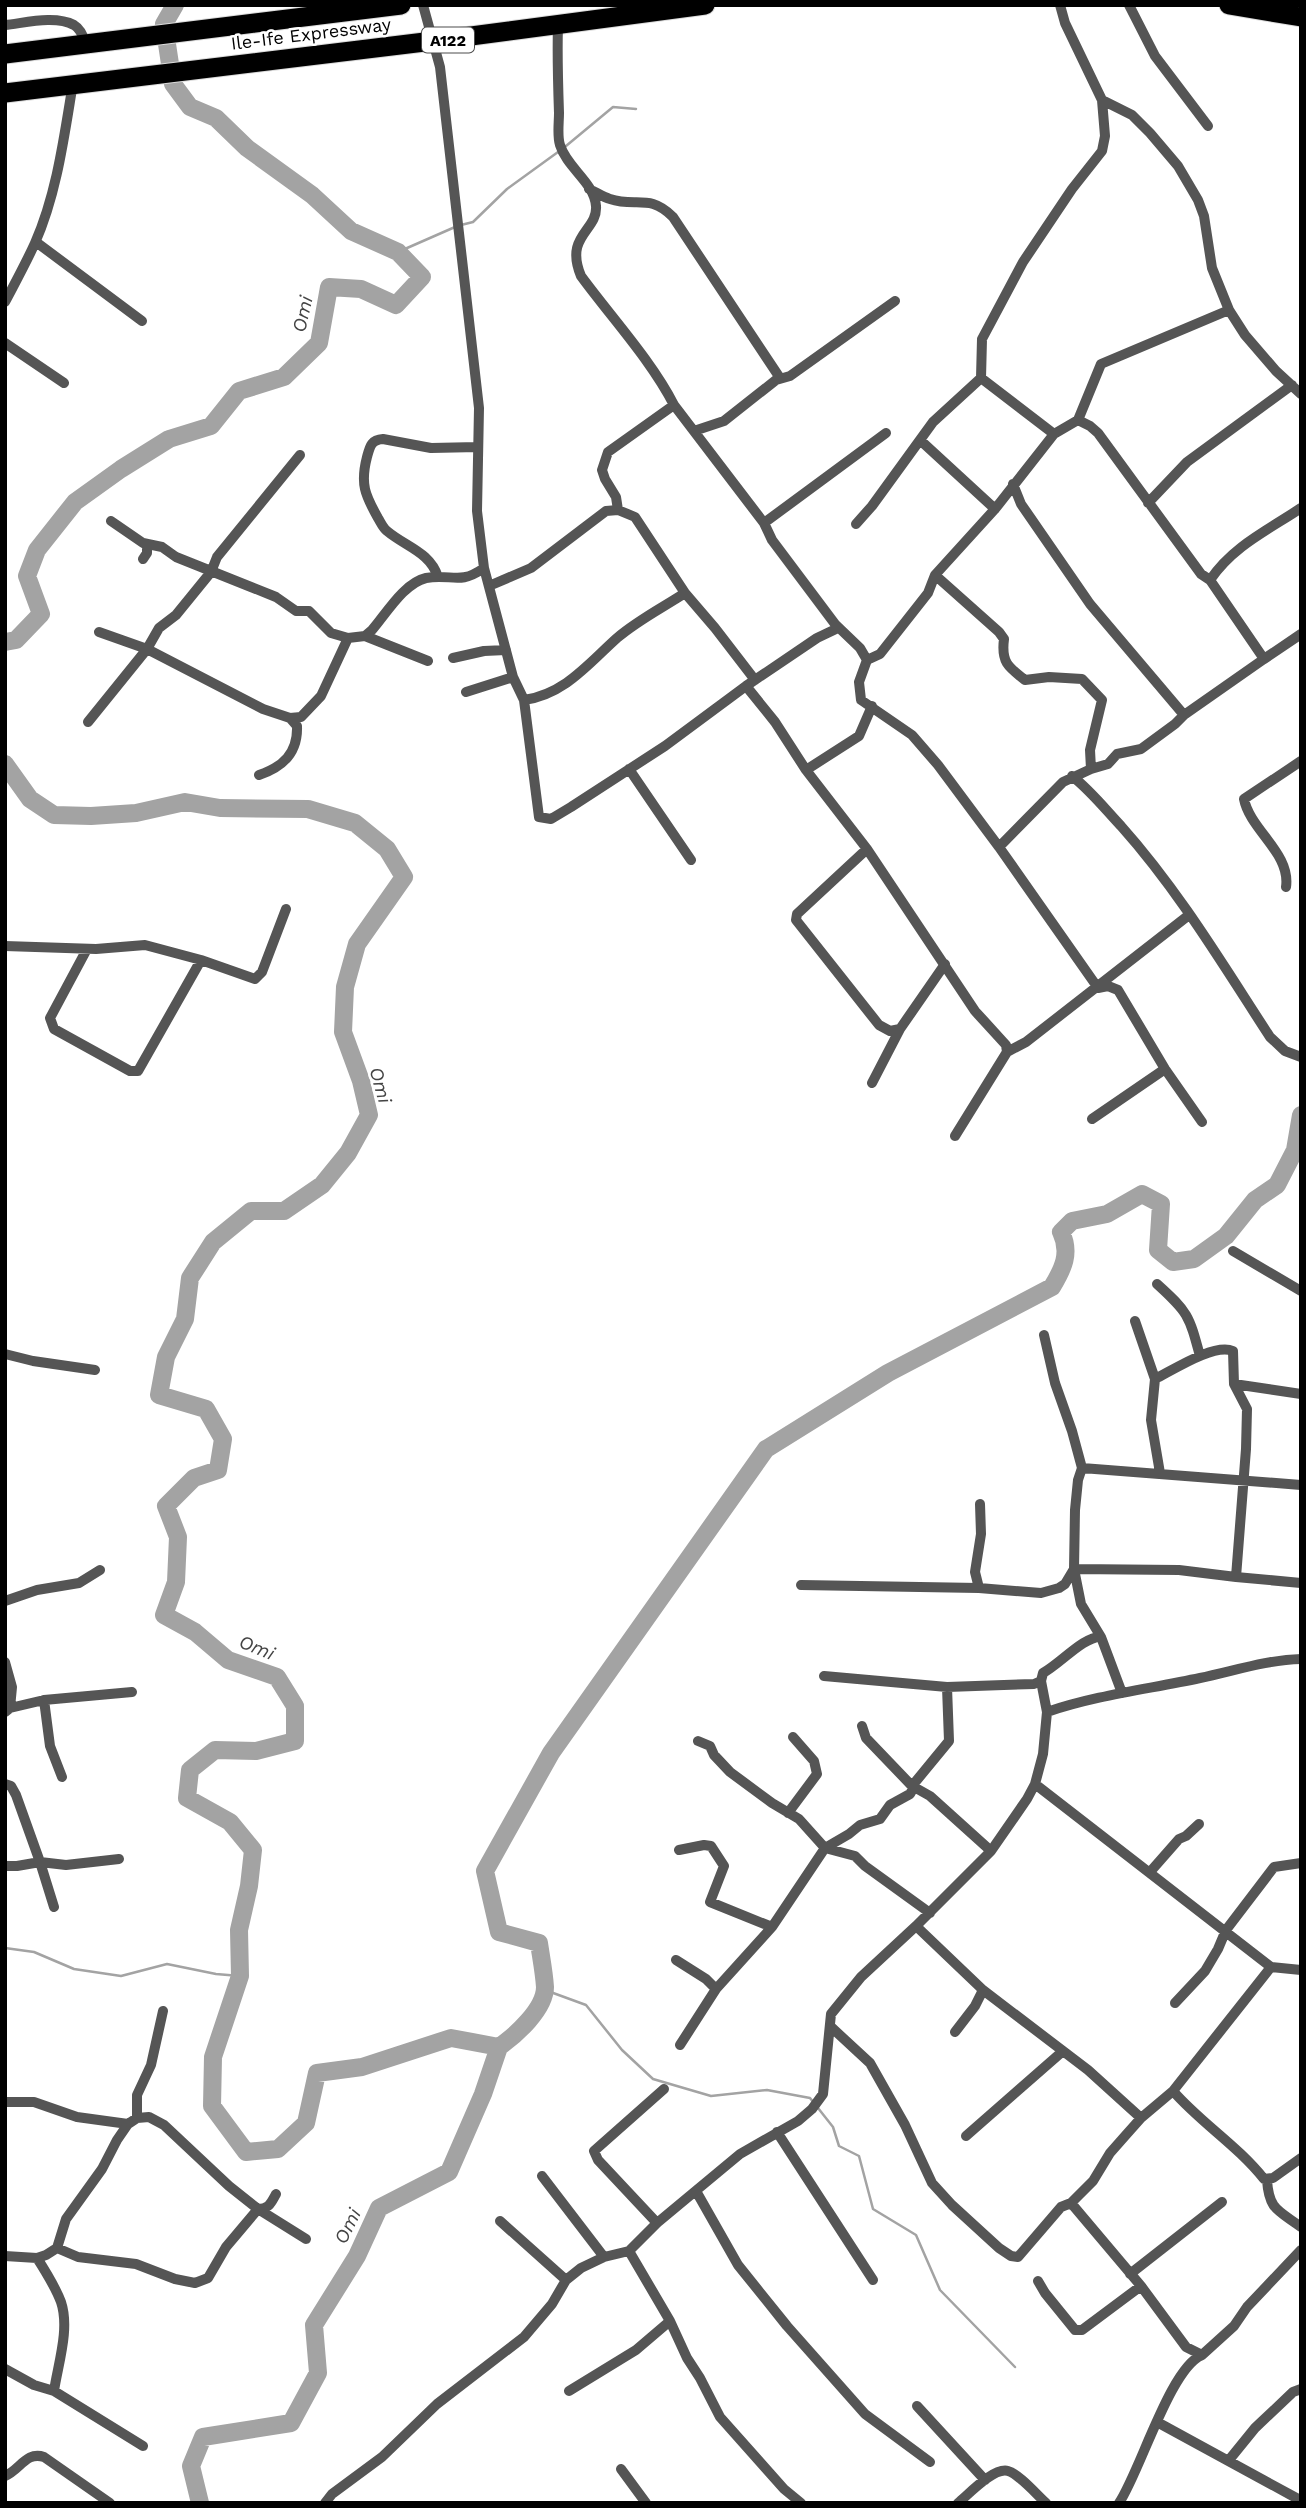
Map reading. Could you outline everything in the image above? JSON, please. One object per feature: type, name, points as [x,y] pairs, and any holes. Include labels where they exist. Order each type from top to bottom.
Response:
[{"type":"highway","name":"Ile-Ife Expressway","points":[[5,54],[401,5]]},
{"type":"highway","name":"Ile-Ife Expressway","points":[[5,93],[558,26],[705,5]]},
{"type":"highway","points":[[1229,5],[1301,17]]},
{"type":"street","points":[[423,5],[440,67],[477,395],[477,511],[484,568],[513,677],[524,700],[539,817],[551,819],[629,769],[817,638],[838,628],[835,624]]},
{"type":"street","points":[[856,524],[933,422],[981,378],[982,339],[1011,284],[1072,189],[1102,151],[1105,136],[1102,100],[1065,23],[1060,5]]},
{"type":"street","points":[[1129,5],[1155,56],[1208,127]]},
{"type":"street","points":[[5,26],[59,21],[74,25],[81,32],[86,44]]},
{"type":"street","points":[[558,26],[560,145],[569,163],[589,188],[596,206],[594,216],[577,244],[576,264],[581,276],[764,523],[772,540],[835,624],[867,660]]},
{"type":"street","points":[[5,302],[36,242],[61,155],[74,83]]},
{"type":"street","points":[[1102,100],[1132,115],[1178,166],[1204,216],[1212,268],[1229,310],[1245,335],[1276,371],[1301,394]]},
{"type":"street","points":[[589,188],[609,199],[645,202],[662,206],[668,211],[780,378]]},
{"type":"street","points":[[36,242],[142,321]]},
{"type":"street","points":[[694,431],[724,421],[780,378],[790,376],[895,301]]},
{"type":"street","points":[[1098,988],[938,765],[912,734],[861,700],[859,682],[867,660],[880,654],[928,593],[935,575],[995,509],[1054,434],[1078,419],[1101,364],[1229,310]]},
{"type":"street","points":[[5,342],[64,383]]},
{"type":"street","points":[[981,378],[1054,434]]},
{"type":"street","points":[[1148,503],[1187,462],[1292,385]]},
{"type":"street","points":[[618,510],[616,497],[605,480],[603,470],[608,452],[674,405]]},
{"type":"street","points":[[1078,419],[1098,433],[1201,574],[1210,580],[1264,659]]},
{"type":"street","points":[[764,523],[886,433]]},
{"type":"street","points":[[438,578],[435,567],[427,557],[385,530],[365,494],[364,468],[370,444],[376,439],[383,439],[431,448],[478,447]]},
{"type":"street","points":[[920,440],[995,509]]},
{"type":"street","points":[[88,722],[147,649],[159,628],[176,615],[211,572],[217,557],[299,455]]},
{"type":"street","points":[[1013,484],[1021,504],[1090,604],[1184,715]]},
{"type":"street","points":[[1210,580],[1221,563],[1241,546],[1270,525],[1301,508]]},
{"type":"street","points":[[489,586],[531,568],[606,511],[618,510],[635,517],[685,593],[716,628],[806,770],[867,849],[975,1011],[1006,1045],[1007,1052]]},
{"type":"street","points":[[111,521],[147,544],[162,547],[176,557],[276,597],[296,611],[309,611],[331,633],[348,638],[365,636],[428,661]]},
{"type":"street","points":[[143,559],[147,553],[147,544]]},
{"type":"street","points":[[365,636],[410,585],[425,578],[461,580],[484,568]]},
{"type":"street","points":[[935,575],[999,632],[1004,639],[1003,652],[1007,666],[1025,680],[1049,677],[1082,679],[1102,700],[1090,750],[1091,769]]},
{"type":"street","points":[[524,700],[536,699],[565,686],[641,620],[685,593]]},
{"type":"street","points":[[99,632],[147,649],[263,709],[290,718],[301,718],[321,696],[348,638]]},
{"type":"street","points":[[999,847],[1063,782],[1072,776],[1108,764],[1117,754],[1140,749],[1301,634]]},
{"type":"street","points":[[453,658],[484,651],[506,650]]},
{"type":"street","points":[[466,692],[513,677]]},
{"type":"street","points":[[806,770],[859,736],[872,706]]},
{"type":"street","points":[[259,775],[277,769],[287,760],[297,732],[297,726],[290,718]]},
{"type":"street","points":[[1286,887],[1287,879],[1280,859],[1246,811],[1244,799],[1301,761]]},
{"type":"street","points":[[629,769],[691,860]]},
{"type":"street","points":[[1072,776],[1086,787],[1146,854],[1174,890],[1270,1037],[1285,1051],[1301,1057]]},
{"type":"street","points":[[867,849],[797,914],[796,920],[879,1025],[890,1031],[900,1029]]},
{"type":"street","points":[[5,946],[87,949],[145,945],[201,960],[255,979],[262,972],[286,909]]},
{"type":"street","points":[[955,1136],[1007,1052],[1026,1042],[1098,988],[1189,915]]},
{"type":"street","points":[[87,949],[50,1018],[54,1029],[130,1071],[138,1072],[201,960]]},
{"type":"street","points":[[872,1083],[900,1029],[945,964]]},
{"type":"street","points":[[1098,988],[1108,986],[1118,990],[1165,1069],[1202,1122]]},
{"type":"street","points":[[1092,1119],[1165,1069]]},
{"type":"street","points":[[1233,1251],[1301,1291]]},
{"type":"street","points":[[1157,1284],[1184,1309],[1190,1320],[1200,1356]]},
{"type":"street","points":[[1135,1321],[1155,1379],[1152,1420],[1160,1473]]},
{"type":"street","points":[[1044,1335],[1055,1383],[1082,1468],[1075,1510],[1074,1569],[1081,1604],[1101,1637],[1122,1693]]},
{"type":"street","points":[[1155,1379],[1200,1356],[1226,1348],[1234,1350],[1234,1384],[1247,1409],[1236,1577]]},
{"type":"street","points":[[5,1354],[96,1370]]},
{"type":"street","points":[[1234,1384],[1301,1394]]},
{"type":"street","points":[[1082,1468],[1301,1485]]},
{"type":"street","points":[[979,1504],[981,1534],[975,1572],[979,1588]]},
{"type":"street","points":[[1074,1569],[1179,1570],[1301,1583]]},
{"type":"street","points":[[801,1585],[979,1588],[1041,1593],[1065,1584],[1074,1569]]},
{"type":"street","points":[[5,1601],[37,1590],[79,1584],[100,1570]]},
{"type":"street","points":[[332,2500],[437,2404],[524,2337],[552,2304],[566,2280],[581,2268],[604,2257],[629,2251],[657,2223],[740,2154],[798,2121],[812,2109],[823,2094],[831,2014],[844,1996],[990,1851],[1035,1784],[1043,1754],[1047,1712],[1041,1681],[1043,1673],[1063,1661],[1088,1638],[1101,1637]]},
{"type":"street","points":[[1047,1712],[1075,1702],[1276,1660],[1301,1659]]},
{"type":"street","points":[[5,1662],[12,1687],[8,1710],[44,1700],[132,1692]]},
{"type":"street","points":[[824,1676],[947,1687],[1034,1684],[1041,1681]]},
{"type":"street","points":[[862,1726],[866,1738],[912,1786],[949,1741],[947,1687]]},
{"type":"street","points":[[44,1700],[50,1746],[62,1777]]},
{"type":"street","points":[[789,1813],[817,1774],[814,1761],[793,1737]]},
{"type":"street","points":[[698,1741],[710,1746],[713,1755],[746,1785],[799,1819],[825,1848],[855,1856],[930,1913]]},
{"type":"street","points":[[5,1784],[11,1786],[16,1796],[54,1907]]},
{"type":"street","points":[[1035,1784],[1271,1967],[1301,1970]]},
{"type":"street","points":[[680,2045],[716,1989],[772,1927],[825,1848],[860,1825],[880,1819],[890,1805],[910,1794],[914,1787],[930,1797],[990,1851]]},
{"type":"street","points":[[1150,1872],[1179,1839],[1199,1824]]},
{"type":"street","points":[[678,1850],[704,1844],[711,1846],[724,1866],[710,1902],[772,1927]]},
{"type":"street","points":[[5,1866],[40,1862],[66,1865],[119,1859]]},
{"type":"street","points":[[1175,2003],[1205,1971],[1226,1930],[1274,1867],[1301,1864]]},
{"type":"street","points":[[916,1926],[983,1990],[1063,2051],[1141,2118]]},
{"type":"street","points":[[676,1960],[706,1979],[716,1989]]},
{"type":"street","points":[[830,2026],[870,2063],[905,2125],[932,2183],[999,2248],[1018,2257],[1061,2207],[1071,2203],[1093,2181],[1110,2152],[1141,2118],[1173,2091],[1271,1967]]},
{"type":"street","points":[[955,2032],[975,2006],[983,1990]]},
{"type":"street","points":[[5,2256],[37,2258],[57,2248],[66,2219],[132,2121],[138,2095],[151,2066],[163,2011]]},
{"type":"street","points":[[966,2136],[1063,2051]]},
{"type":"street","points":[[657,2223],[598,2160],[594,2148],[664,2089]]},
{"type":"street","points":[[1173,2091],[1191,2112],[1239,2151],[1267,2180],[1269,2198],[1275,2207],[1301,2227]]},
{"type":"street","points":[[5,2102],[34,2102],[77,2117],[132,2121],[149,2117],[164,2125],[229,2186],[258,2209],[306,2239]]},
{"type":"street","points":[[777,2132],[873,2280]]},
{"type":"street","points":[[1267,2180],[1301,2158]]},
{"type":"street","points":[[542,2176],[604,2257]]},
{"type":"street","points":[[696,2191],[738,2265],[786,2326],[865,2414],[930,2462]]},
{"type":"street","points":[[57,2248],[78,2257],[136,2264],[195,2283],[208,2278],[226,2247],[258,2209],[270,2205],[276,2194]]},
{"type":"street","points":[[1130,2274],[1222,2202]]},
{"type":"street","points":[[1071,2203],[1141,2286],[1186,2347],[1202,2355]]},
{"type":"street","points":[[500,2221],[566,2280]]},
{"type":"street","points":[[1120,2502],[1180,2378],[1196,2358],[1234,2326],[1247,2306],[1301,2250]]},
{"type":"street","points":[[629,2251],[670,2321],[720,2417],[784,2489],[801,2503]]},
{"type":"street","points":[[37,2258],[62,2304],[64,2324],[54,2391]]},
{"type":"street","points":[[1038,2281],[1074,2330],[1082,2330],[1141,2286]]},
{"type":"street","points":[[569,2391],[636,2350],[670,2321]]},
{"type":"street","points":[[5,2369],[34,2385],[54,2391],[143,2446]]},
{"type":"street","points":[[1229,2460],[1255,2428],[1293,2392],[1301,2389]]},
{"type":"street","points":[[917,2406],[985,2480]]},
{"type":"street","points":[[1157,2422],[1300,2500]]},
{"type":"street","points":[[6,2477],[30,2455],[37,2454],[110,2503]]},
{"type":"street","points":[[621,2469],[646,2503]]},
{"type":"street","points":[[958,2503],[1000,2471],[1010,2472],[1046,2503]]},
{"type":"waterway","name":"Omi","points":[[5,642],[16,640],[41,614],[27,576],[37,550],[75,502],[169,439],[211,426],[239,391],[284,377],[319,343],[329,287],[361,289],[396,305],[422,277],[398,252],[351,231],[312,195],[247,148],[216,118],[190,107],[173,84],[164,24],[175,5]]},
{"type":"waterway","points":[[566,146],[613,107],[636,109]]},
{"type":"waterway","points":[[461,225],[473,222],[507,189],[558,152]]},
{"type":"waterway","points":[[398,252],[455,227]]},
{"type":"waterway","name":"Omi","points":[[5,764],[30,799],[54,815],[136,813],[185,802],[220,808],[308,809],[355,823],[387,849],[404,877],[357,944],[345,987],[343,1032],[361,1081],[369,1115],[348,1153],[322,1185],[284,1211],[251,1211],[213,1242],[190,1278],[185,1319],[166,1357],[159,1395],[206,1409],[223,1439],[218,1470],[194,1478],[166,1506],[178,1537],[176,1582],[164,1615],[195,1632],[228,1660],[277,1677],[295,1706],[295,1741],[256,1751],[215,1750],[190,1770],[187,1798],[230,1822],[253,1850],[249,1886],[239,1930],[240,1976],[213,2057],[212,2106],[246,2152],[278,2149],[306,2123],[317,2073],[362,2067],[451,2038],[499,2047],[483,2094],[449,2172],[379,2208],[357,2256],[314,2325],[318,2373],[291,2423],[203,2437],[191,2466],[200,2503]]},
{"type":"waterway","points":[[499,2047],[521,2029],[535,2012],[545,1987],[539,1943],[499,1932],[485,1871],[551,1753],[766,1449],[888,1373],[1052,1287],[1064,1261],[1065,1247],[1061,1232],[1072,1221],[1107,1214],[1142,1194],[1161,1204],[1158,1250],[1173,1262],[1194,1259],[1226,1236],[1255,1200],[1277,1185],[1295,1150],[1301,1115]]},
{"type":"waterway","points":[[5,1948],[34,1952],[74,1969],[121,1976],[167,1964],[240,1976]]},
{"type":"waterway","points":[[545,1990],[586,2005],[622,2050],[653,2079],[711,2096],[767,2090],[810,2098],[814,2103]]},
{"type":"waterway","points":[[818,2108],[833,2127],[839,2146],[859,2156],[873,2209],[916,2235],[940,2290],[1015,2367]]}]
